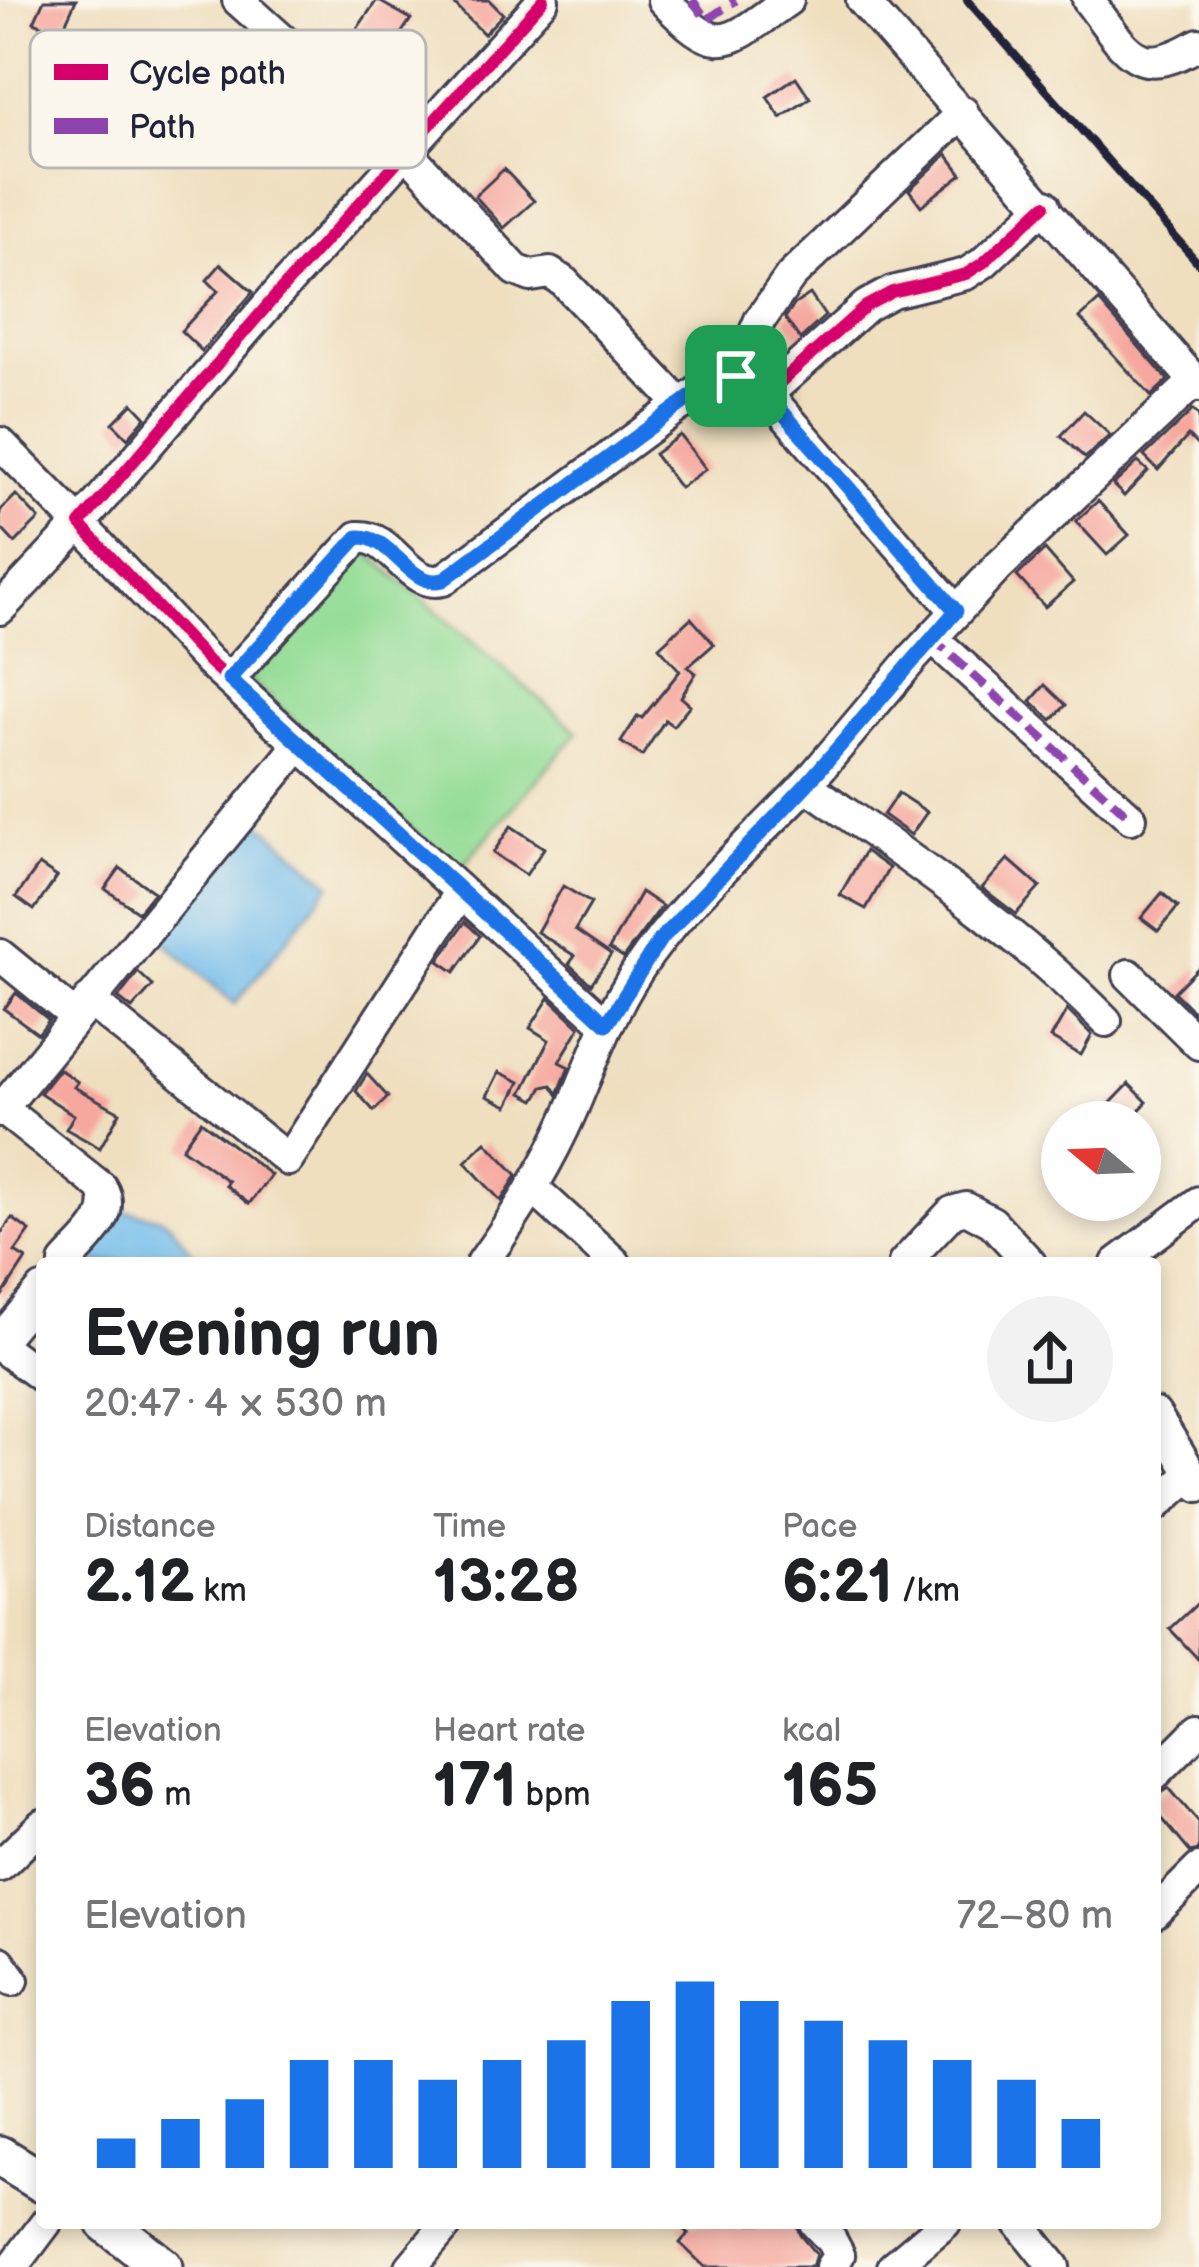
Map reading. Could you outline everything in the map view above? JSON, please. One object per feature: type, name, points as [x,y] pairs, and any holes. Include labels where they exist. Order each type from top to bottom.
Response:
[{"type":"street","points":[[238,0],[271,30]]},
{"type":"street","points":[[426,131],[543,0]]},
{"type":"street","points":[[663,0],[692,31],[715,41],[730,40],[788,0]]},
{"type":"street","points":[[1088,0],[1122,44],[1153,64],[1169,62],[1199,44]]},
{"type":"street","points":[[486,1257],[532,1187],[569,1116],[607,1024],[659,941],[806,785],[999,566],[1197,383],[870,9]]},
{"type":"street","points":[[736,376],[774,296],[962,112]]},
{"type":"street","points":[[0,609],[392,168]]},
{"type":"street","points":[[422,168],[508,262],[531,276],[550,273],[557,277],[681,405]]},
{"type":"street","points":[[765,392],[866,306],[892,292],[966,274],[1045,206]]},
{"type":"street","points":[[212,663],[358,537],[374,538],[426,580],[443,580],[722,374],[765,392],[956,611]]},
{"type":"street","points":[[0,443],[212,663],[607,1024]]},
{"type":"street","points":[[932,638],[1131,818]]},
{"type":"street","points":[[70,1257],[103,1219],[109,1208],[107,1197],[1,1109],[299,745]]},
{"type":"street","points":[[806,785],[1000,926],[1106,1021]]},
{"type":"street","points":[[0,955],[82,1008],[288,1160],[460,893]]},
{"type":"street","points":[[1129,975],[1199,1044]]},
{"type":"street","points":[[532,1187],[608,1257]]},
{"type":"street","points":[[1125,1257],[1199,1202]]},
{"type":"street","points":[[910,1257],[952,1212],[966,1208],[992,1222],[1024,1257]]},
{"type":"street","points":[[36,1297],[0,1342],[36,1372]]},
{"type":"street","points":[[1161,1424],[1195,1480],[1161,1502]]},
{"type":"street","points":[[1161,1768],[1199,1730]]},
{"type":"street","points":[[0,1866],[36,1831]]},
{"type":"street","points":[[1161,1907],[1199,1869]]},
{"type":"street","points":[[0,2156],[36,2178]]},
{"type":"street","points":[[13,2267],[42,2229]]},
{"type":"street","points":[[114,2229],[162,2267]]},
{"type":"street","points":[[412,2267],[443,2229]]},
{"type":"street","points":[[893,2267],[938,2229]]},
{"type":"street","points":[[1024,2229],[1054,2267]]},
{"type":"green space","points":[[360,546],[578,732],[458,871],[248,678]]},
{"type":"water","points":[[254,818],[331,884],[235,1004],[158,936]]},
{"type":"water","points":[[120,1211],[164,1220],[197,1257],[86,1257]]},
{"type":"building","points":[[44,0],[76,0],[62,30],[34,22]]},
{"type":"building","points":[[377,0],[411,19],[403,30],[357,29]]},
{"type":"building","points":[[450,0],[489,0],[503,14],[484,34]]},
{"type":"building","points":[[796,77],[810,98],[781,118],[767,97]]},
{"type":"building","points":[[947,154],[962,174],[921,206],[909,190]]},
{"type":"building","points":[[504,169],[534,201],[504,228],[475,196]]},
{"type":"building","points":[[221,264],[253,292],[202,351],[181,331],[218,291],[207,280]]},
{"type":"building","points":[[810,294],[825,316],[800,339],[785,318]]},
{"type":"building","points":[[1099,301],[1168,380],[1151,396],[1080,318]]},
{"type":"building","points":[[133,403],[146,417],[128,438],[113,423]]},
{"type":"building","points":[[1193,410],[1199,416],[1199,447],[1188,436],[1158,470],[1144,456]]},
{"type":"building","points":[[1084,411],[1110,435],[1085,458],[1061,436]]},
{"type":"building","points":[[680,435],[706,469],[680,488],[654,454]]},
{"type":"building","points":[[1138,462],[1148,471],[1124,496],[1113,485]]},
{"type":"building","points":[[16,495],[39,519],[15,543],[0,527],[0,511]]},
{"type":"building","points":[[1098,501],[1129,535],[1107,555],[1076,521]]},
{"type":"building","points":[[1045,550],[1073,582],[1045,607],[1017,576]]},
{"type":"building","points":[[691,618],[714,644],[688,667],[696,673],[681,697],[690,705],[673,726],[665,720],[642,756],[621,742],[680,671],[659,647]]},
{"type":"building","points":[[1045,685],[1066,705],[1052,720],[1031,701]]},
{"type":"building","points":[[898,793],[927,812],[911,835],[883,815]]},
{"type":"building","points":[[511,826],[544,848],[526,875],[493,853]]},
{"type":"building","points":[[865,851],[889,868],[866,909],[840,895]]},
{"type":"building","points":[[1008,859],[1040,887],[1016,914],[982,888]]},
{"type":"building","points":[[39,865],[57,877],[34,910],[16,897]]},
{"type":"building","points":[[120,868],[154,892],[138,912],[105,889]]},
{"type":"building","points":[[563,886],[591,903],[575,930],[611,955],[591,984],[569,964],[575,956],[537,932]]},
{"type":"building","points":[[641,892],[662,906],[623,958],[609,949]]},
{"type":"building","points":[[1162,893],[1178,907],[1158,931],[1141,918]]},
{"type":"building","points":[[465,922],[480,936],[455,972],[439,961]]},
{"type":"building","points":[[1199,967],[1199,1006],[1194,1012],[1174,992]]},
{"type":"building","points":[[138,972],[153,986],[132,1009],[118,998]]},
{"type":"building","points":[[16,993],[49,1020],[38,1034],[4,1009]]},
{"type":"building","points":[[549,998],[580,1027],[559,1062],[569,1067],[558,1094],[552,1085],[543,1087],[535,1100],[522,1093],[549,1040],[530,1028]]},
{"type":"building","points":[[1067,1010],[1092,1035],[1081,1055],[1051,1038]]},
{"type":"building","points":[[59,1069],[78,1082],[74,1087],[120,1112],[100,1148],[66,1129],[74,1115],[40,1093]]},
{"type":"building","points":[[499,1072],[520,1082],[508,1106],[487,1096]]},
{"type":"building","points":[[367,1074],[388,1097],[374,1111],[356,1091]]},
{"type":"building","points":[[1129,1084],[1146,1101],[1113,1101]]},
{"type":"building","points":[[201,1121],[271,1175],[249,1204],[225,1185],[228,1181],[182,1148]]},
{"type":"building","points":[[486,1142],[517,1175],[501,1201],[465,1162]]},
{"type":"building","points":[[12,1218],[30,1231],[15,1252],[26,1259],[0,1299],[0,1235]]},
{"type":"building","points":[[1199,1602],[1199,1660],[1170,1629]]},
{"type":"building","points":[[1169,1788],[1199,1823],[1199,1850],[1190,1852],[1161,1817],[1161,1793]]},
{"type":"building","points":[[683,2229],[798,2229],[816,2254],[812,2267],[705,2267],[680,2243],[688,2234]]},
{"type":"railway","points":[[967,0],[1199,264]]},
{"type":"marked path","points":[[692,0],[707,20],[736,0]]},
{"type":"marked path","points":[[932,638],[1131,818]]},
{"type":"cycle path","points":[[426,130],[543,0]]},
{"type":"cycle path","points":[[391,168],[80,524],[209,662],[607,1025]]},
{"type":"cycle path","points":[[229,679],[358,537],[381,544],[420,577],[443,580],[722,374],[736,376],[757,393],[774,388],[866,306],[892,292],[966,274],[1045,205]]},
{"type":"route","points":[[722,374],[736,376],[751,390],[765,392],[956,611],[806,785],[659,941],[607,1024],[229,679],[358,537],[374,538],[426,580],[443,580],[722,374]]}]
